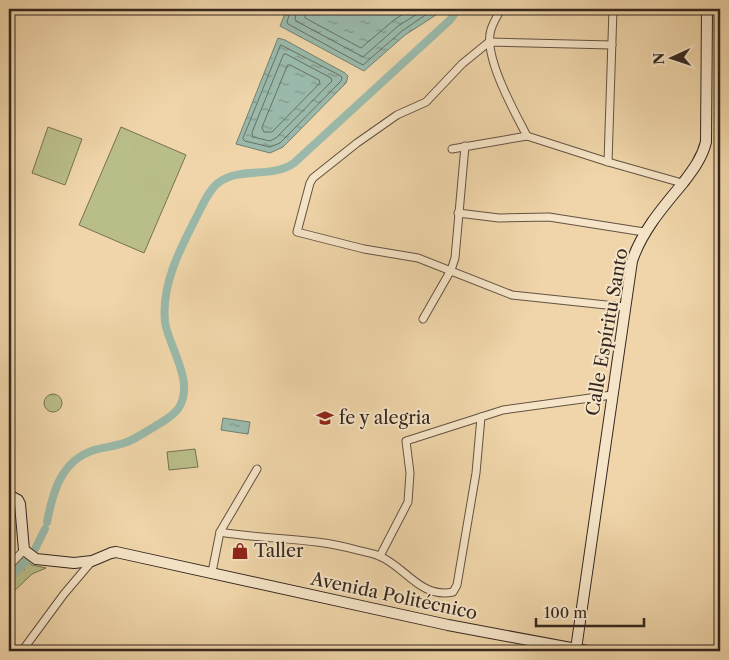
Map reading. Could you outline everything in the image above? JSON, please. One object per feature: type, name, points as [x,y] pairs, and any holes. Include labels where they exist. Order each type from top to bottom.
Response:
[{"type":"main road","name":"Calle Espíritu Santo","points":[[580,650],[612,395],[632,261],[644,232],[704,153],[706,142],[707,9]]},
{"type":"main road","points":[[9,495],[18,500],[20,504],[29,554]]},
{"type":"main road","name":"Avenida Politécnico","points":[[29,554],[74,563],[92,561],[111,552],[116,552],[448,625],[580,650]]},
{"type":"street","points":[[501,9],[490,31],[489,42],[497,72],[527,136]]},
{"type":"street","points":[[608,162],[612,9]]},
{"type":"street","points":[[612,46],[489,42],[462,64],[426,102],[397,115],[357,143],[313,178],[297,232],[364,249],[418,258],[512,295],[625,308]]},
{"type":"street","points":[[452,149],[527,136],[682,183]]},
{"type":"street","points":[[423,319],[451,270],[455,258],[464,146]]},
{"type":"street","points":[[458,213],[499,218],[549,217],[644,232]]},
{"type":"street","points":[[380,556],[408,502],[410,473],[406,441],[503,410],[612,395]]},
{"type":"street","points":[[220,532],[254,538],[335,544],[380,556],[419,585],[433,591],[445,594],[453,592],[457,585],[476,473],[481,417]]},
{"type":"street","points":[[212,572],[220,532],[257,469]]},
{"type":"street","points":[[9,566],[29,554]]},
{"type":"street","points":[[22,651],[64,594],[92,561]]},
{"type":"green space","points":[[48,127],[82,139],[65,185],[32,173]]},
{"type":"green space","points":[[121,127],[186,155],[144,253],[79,225]]},
{"type":"green space","points":[[49,394],[57,394],[62,399],[60,410],[49,412],[44,407],[44,399]]},
{"type":"green space","points":[[195,449],[198,467],[169,470],[167,452]]},
{"type":"green space","points":[[22,558],[32,565],[46,568],[32,574],[9,596],[9,571]]},
{"type":"water","points":[[287,9],[440,9],[436,15],[405,35],[364,71],[280,26]]},
{"type":"water","points":[[278,38],[285,40],[348,76],[346,83],[283,147],[270,153],[236,144]]},
{"type":"water","points":[[223,418],[250,422],[248,434],[221,430]]},
{"type":"waterway","points":[[47,522],[52,499],[60,478],[66,469],[83,455],[94,450],[119,445],[134,439],[167,419],[178,409],[183,399],[183,377],[165,322],[166,294],[169,280],[185,239],[212,189],[218,183],[236,175],[276,170],[294,163],[450,20],[458,9]]},
{"type":"waterway","points":[[33,553],[45,529]]},
{"type":"waterway","points":[[9,577],[27,561]]},
{"type":"place","name":"fe y alegria","points":[[325,418]]},
{"type":"place","name":"Taller","points":[[240,551]]}]
